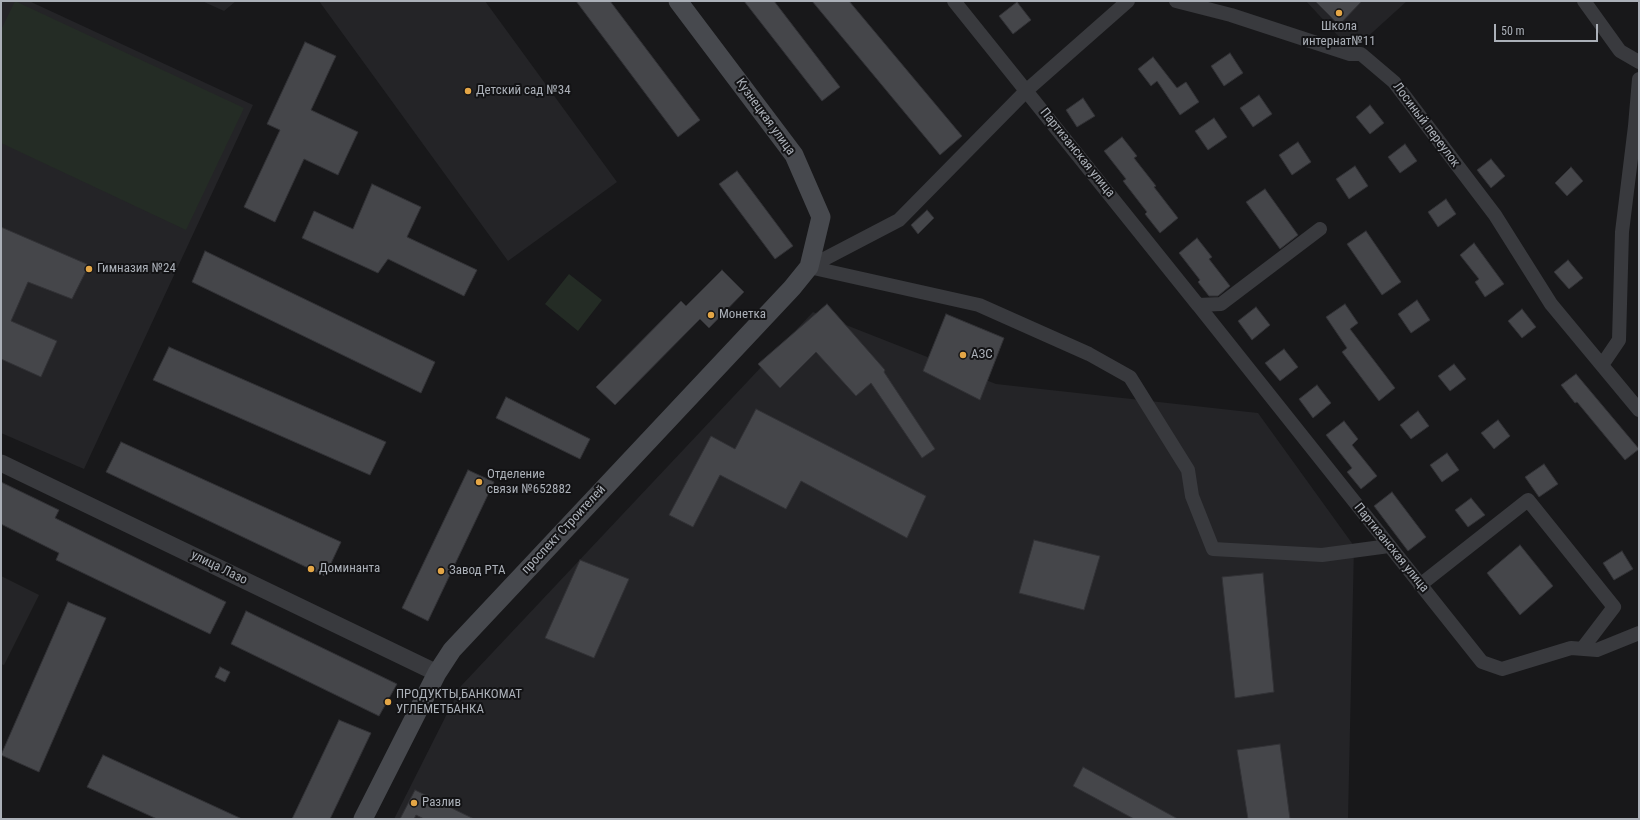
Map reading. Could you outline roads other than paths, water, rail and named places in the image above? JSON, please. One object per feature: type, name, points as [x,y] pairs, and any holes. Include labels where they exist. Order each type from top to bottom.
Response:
[{"type":"main road","name":"Кузнецкая улица","points":[[678,1],[794,155],[821,217],[809,267],[792,288]]},
{"type":"main road","name":"проспект Строителей","points":[[363,819],[437,673],[452,650],[792,288]]},
{"type":"street","name":"Партизанская улица","points":[[954,1],[1027,90],[1482,662],[1502,669],[1571,648],[1597,650],[1639,633]]},
{"type":"street","points":[[809,267],[899,220],[1027,90],[1128,1]]},
{"type":"street","name":"Лосиный переулок","points":[[1176,1],[1231,15],[1350,54],[1361,54],[1394,82],[1495,216],[1551,304],[1639,410]]},
{"type":"street","points":[[1584,1],[1620,51],[1639,62]]},
{"type":"street","points":[[1602,365],[1619,340],[1622,232],[1635,126],[1639,79]]},
{"type":"street","points":[[1198,305],[1221,304],[1320,229]]},
{"type":"street","points":[[809,267],[979,305],[1089,354],[1130,377],[1188,470],[1192,496],[1213,549],[1322,555],[1389,546]]},
{"type":"street","name":"улица Лазо","points":[[1,463],[437,673]]},
{"type":"street","points":[[1420,585],[1528,500],[1614,607],[1582,649]]},
{"type":"place","name":"Школа интернат№11","points":[[1339,13]]},
{"type":"place","name":"Детский сад №34","points":[[468,91]]},
{"type":"place","name":"Гимназия №24","points":[[89,269]]},
{"type":"place","name":"Монетка","points":[[711,315]]},
{"type":"place","name":"АЗС","points":[[963,355]]},
{"type":"place","name":"Отделение связи №652882","points":[[479,482]]},
{"type":"place","name":"Доминанта","points":[[311,569]]},
{"type":"place","name":"Завод РТА","points":[[441,571]]},
{"type":"place","name":"ПРОДУКТЫ,БАНКОМАТ УГЛЕМЕТБАНКА","points":[[388,702]]},
{"type":"place","name":"Разлив","points":[[414,803]]}]
